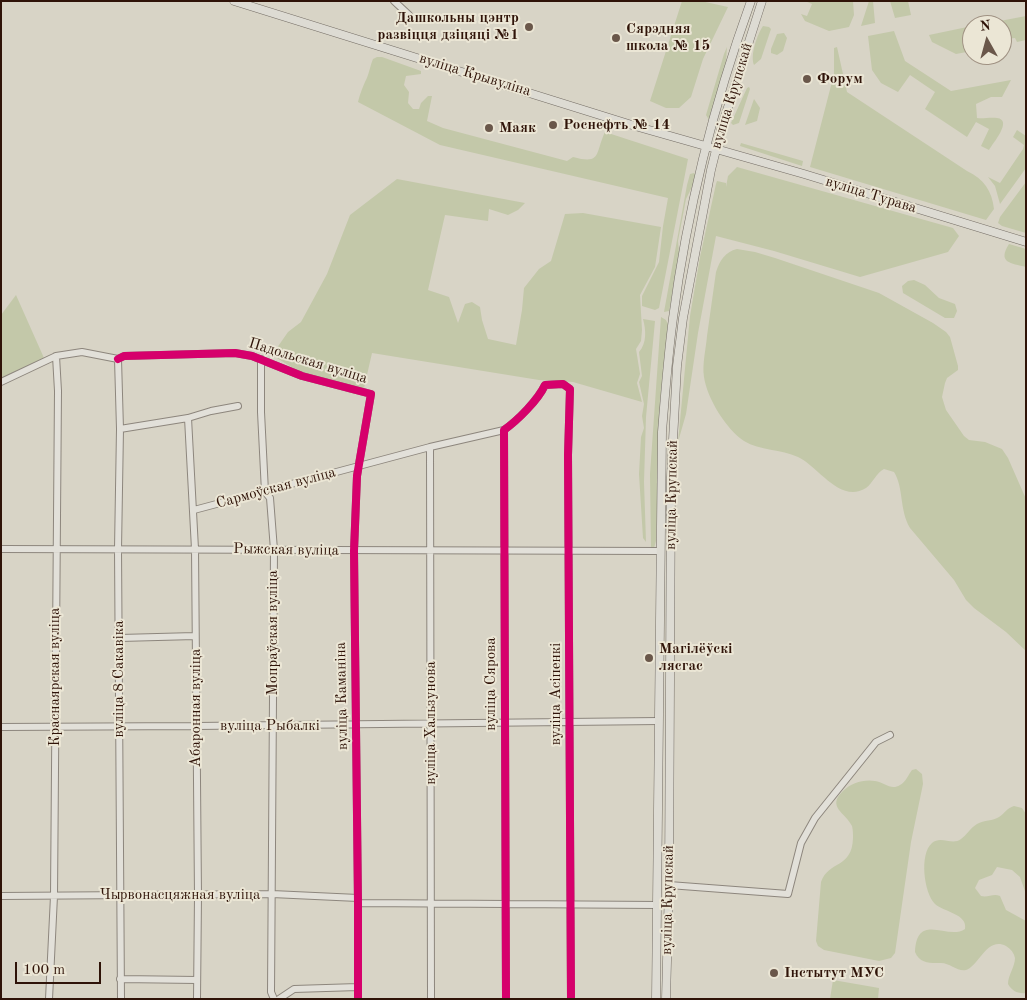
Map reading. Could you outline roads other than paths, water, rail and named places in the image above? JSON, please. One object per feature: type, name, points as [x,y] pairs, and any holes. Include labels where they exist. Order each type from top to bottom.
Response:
[{"type":"main road","name":"вуліца Крывуліна","points":[[234,1],[256,4],[716,150]]},
{"type":"main road","name":"вуліца Крупскай","points":[[656,999],[662,432],[668,364],[673,316],[690,223],[707,147],[738,38],[751,1]]},
{"type":"main road","name":"вуліца Крупскай","points":[[666,999],[669,885],[670,524],[675,394],[683,318],[699,228],[716,150],[762,1]]},
{"type":"main road","name":"вуліца Турава","points":[[716,150],[804,174],[1026,242]]},
{"type":"street","points":[[394,1],[408,15]]},
{"type":"street","points":[[1,382],[56,356],[82,352],[118,359]]},
{"type":"street","name":"Падольская вуліца","points":[[118,359],[133,355],[234,353],[261,359],[302,376],[371,394]]},
{"type":"street","name":"Краснаярская вуліца","points":[[49,999],[54,896],[58,391],[56,356]]},
{"type":"street","name":"вуліца 8 Сакавіка","points":[[118,359],[120,429],[118,549],[120,638],[120,999]]},
{"type":"street","name":"Мопраўская вуліца","points":[[261,359],[261,412],[265,492],[270,498],[274,550],[271,992],[274,999]]},
{"type":"street","name":"вуліца Асіпенкі","points":[[504,430],[514,424],[542,392],[545,385],[563,384],[570,389],[568,455],[570,999]]},
{"type":"street","name":"вуліца Каманіна","points":[[358,999],[354,551],[358,476],[371,394]]},
{"type":"street","points":[[120,429],[188,418],[238,406]]},
{"type":"street","name":"Абаронная вуліца","points":[[188,418],[195,549],[197,999]]},
{"type":"street","name":"Сармоўская вуліца","points":[[194,510],[360,465],[504,430]]},
{"type":"street","name":"вуліца Сярова","points":[[504,430],[506,999]]},
{"type":"street","name":"вуліца Хальзунова","points":[[430,447],[431,999]]},
{"type":"street","name":"Рыжская вуліца","points":[[1,549],[660,551]]},
{"type":"street","points":[[120,638],[195,636]]},
{"type":"street","name":"вуліца Рыбалкі","points":[[1,727],[505,724],[659,721]]},
{"type":"street","points":[[669,885],[788,894],[801,843],[815,818],[876,742],[890,735]]},
{"type":"street","name":"Чырвонасцяжная вуліца","points":[[1,896],[272,894],[431,904],[658,905]]},
{"type":"street","points":[[120,979],[197,980]]},
{"type":"street","points":[[278,999],[294,990],[358,987]]},
{"type":"place","name":"Дашкольны цэнтр развіцця дзіцяці №1","points":[[529,27]]},
{"type":"place","name":"Сярэдняя школа № 15","points":[[616,38]]},
{"type":"place","name":"Форум","points":[[807,79]]},
{"type":"place","name":"Роснефть № 14","points":[[553,125]]},
{"type":"place","name":"Маяк","points":[[489,128]]},
{"type":"place","name":"Магілёўскі лясгас","points":[[649,658]]},
{"type":"place","name":"Інстытут МУС","points":[[774,973]]}]
